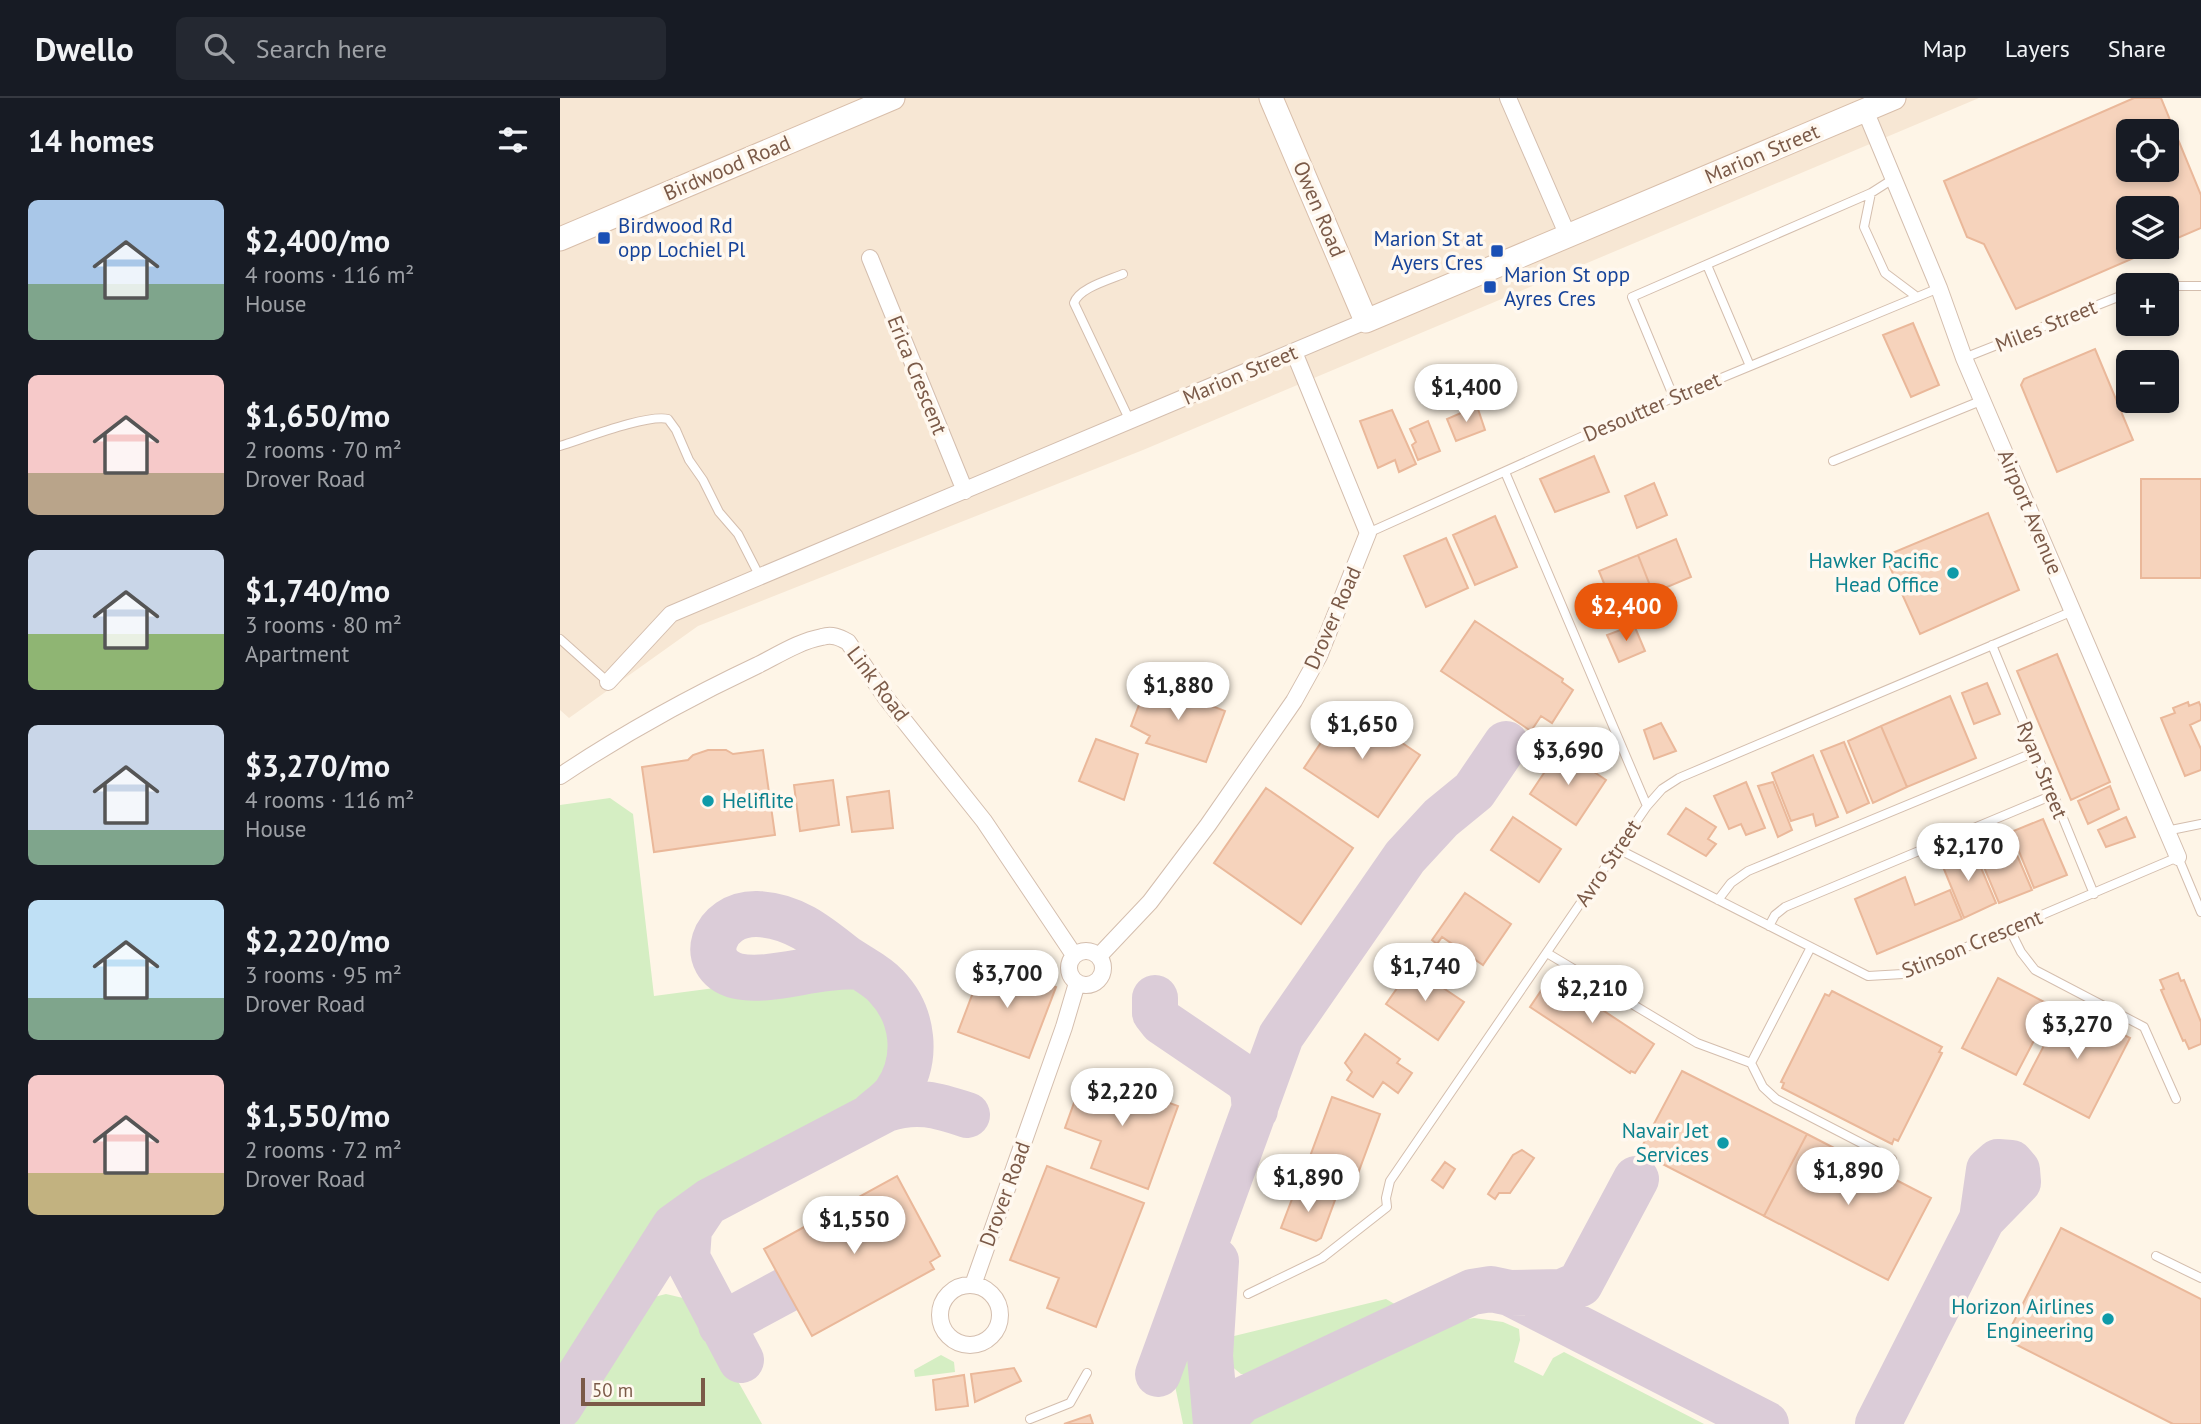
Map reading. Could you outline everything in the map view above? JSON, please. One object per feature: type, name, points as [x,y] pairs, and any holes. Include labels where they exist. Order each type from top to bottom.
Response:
[{"type":"main road","name":"Birdwood Road","points":[[560,239],[893,98]]},
{"type":"main road","name":"Owen Road","points":[[1271,98],[1366,321]]},
{"type":"main road","name":"Marion Street","points":[[1366,321],[1894,98]]},
{"type":"street","points":[[1508,98],[1568,236]]},
{"type":"street","name":"Airport Avenue","points":[[1865,110],[1939,288],[1964,358],[2178,857]]},
{"type":"street","name":"Erica Crescent","points":[[870,258],[965,491]]},
{"type":"street","name":"Marion Street","points":[[608,682],[671,614],[1366,321]]},
{"type":"street","points":[[1294,352],[1368,533]]},
{"type":"street","name":"Drover Road","points":[[1099,957],[1150,902],[1294,701],[1319,656],[1368,533]]},
{"type":"street","name":"Link Road","points":[[560,776],[734,676],[812,639],[832,635],[841,638],[848,642],[886,698],[984,821],[1074,955]]},
{"type":"street","points":[[1090,951],[1099,957],[1103,967],[1099,978],[1089,985],[1077,983],[1069,970],[1074,955],[1090,951]]},
{"type":"street","name":"Drover Road","points":[[973,1286],[1077,983]]},
{"type":"lane","points":[[1674,398],[1632,297],[1871,193],[1893,179]]},
{"type":"lane","points":[[1871,193],[1864,227],[1885,273],[1917,297]]},
{"type":"lane","points":[[1707,265],[1750,366]]},
{"type":"lane","points":[[1123,274],[1083,292],[1077,296],[1074,303],[1130,422]]},
{"type":"lane","points":[[2179,286],[2201,286]]},
{"type":"lane","name":"Desoutter Street","points":[[1368,533],[1610,424],[1939,288]]},
{"type":"lane","name":"Miles Street","points":[[1964,358],[2116,298]]},
{"type":"lane","points":[[1833,461],[1983,400]]},
{"type":"lane","points":[[560,446],[645,420],[661,417],[668,419],[719,512],[738,534],[760,577]]},
{"type":"lane","points":[[1505,472],[1647,806]]},
{"type":"lane","name":"Avro Street","points":[[1248,1294],[1322,1258],[1387,1208],[1390,1181],[1647,806],[1662,789],[1679,778],[2073,611]]},
{"type":"lane","points":[[560,639],[608,682]]},
{"type":"lane","name":"Ryan Street","points":[[1992,645],[2094,894]]},
{"type":"lane","points":[[1718,900],[1731,883],[1748,871],[2035,752]]},
{"type":"lane","points":[[1769,926],[1775,915],[1785,907],[2053,795]]},
{"type":"lane","points":[[2165,831],[2201,824]]},
{"type":"lane","name":"Stinson Crescent","points":[[1618,849],[1868,976],[1903,974],[2178,857]]},
{"type":"lane","name":"Airport Avenue","points":[[2178,857],[2201,912]]},
{"type":"lane","points":[[2010,930],[2021,953],[2035,970],[2144,1027],[2176,1100]]},
{"type":"lane","points":[[1751,1063],[1811,947]]},
{"type":"lane","points":[[1547,953],[1697,1043],[1751,1063],[1763,1087],[1776,1100],[1892,1159]]},
{"type":"lane","points":[[2156,1256],[2201,1278]]},
{"type":"lane","points":[[1030,1419],[1070,1403],[1087,1373]]},
{"type":"shaded area","points":[[560,98],[1979,98],[1143,450],[698,626],[569,718],[560,710]]},
{"type":"green space","points":[[610,798],[633,814],[654,996],[837,972],[870,986],[883,998],[894,1012],[903,1044],[900,1061],[892,1079],[873,1099],[706,1186],[662,1217],[560,1379],[560,805]]},
{"type":"green space","points":[[666,1294],[683,1298],[699,1312],[762,1424],[566,1424],[638,1308],[650,1298]]},
{"type":"green space","points":[[1386,1299],[1398,1306],[1396,1309],[1257,1374],[1241,1374],[1230,1365],[1225,1344],[1230,1337]]},
{"type":"green space","points":[[1474,1318],[1503,1322],[1519,1329],[1520,1340],[1514,1362],[1543,1376],[1553,1358],[1564,1352],[1704,1424],[1244,1424],[1253,1416],[1456,1321]]},
{"type":"green space","points":[[1185,1347],[1195,1361],[1201,1424],[1183,1424],[1174,1381]]},
{"type":"green space","points":[[941,1355],[954,1362],[955,1372],[915,1377],[914,1370]]},
{"type":"building","points":[[2134,98],[2161,98],[2170,119],[2116,119],[2116,182],[2179,182],[2179,142],[2201,195],[2201,228],[2179,237],[2179,196],[2116,196],[2116,259],[2131,259],[2016,309],[1984,244],[1967,237],[1944,181]]},
{"type":"building","points":[[1913,323],[1939,385],[1911,397],[1883,335]]},
{"type":"building","points":[[2095,349],[2116,399],[2116,413],[2122,413],[2133,440],[2057,472],[2021,385],[2024,379]]},
{"type":"building","points":[[1477,406],[1485,430],[1456,441],[1447,419]]},
{"type":"building","points":[[1392,410],[1416,464],[1399,472],[1395,460],[1378,468],[1360,421]]},
{"type":"building","points":[[1428,421],[1440,451],[1418,460],[1412,445],[1416,442],[1410,429]]},
{"type":"building","points":[[1594,456],[1609,492],[1555,512],[1540,479]]},
{"type":"building","points":[[2141,479],[2201,479],[2201,578],[2141,578]]},
{"type":"building","points":[[1654,483],[1667,515],[1637,528],[1625,496]]},
{"type":"building","name":"Hawker Pacific Head Office","points":[[1988,513],[2019,590],[1920,634],[1885,556]]},
{"type":"building","points":[[1495,516],[1517,567],[1475,585],[1453,535]]},
{"type":"building","points":[[1446,538],[1468,588],[1426,607],[1404,556]]},
{"type":"building","points":[[1676,539],[1691,577],[1653,593],[1638,555]]},
{"type":"building","points":[[1638,555],[1653,593],[1614,608],[1599,571]]},
{"type":"building","points":[[1475,621],[1563,679],[1562,682],[1573,690],[1552,723],[1541,716],[1531,731],[1441,671]]},
{"type":"building","points":[[1634,625],[1645,651],[1619,662],[1607,635]]},
{"type":"building","points":[[2057,654],[2110,782],[2071,800],[2017,671]]},
{"type":"building","points":[[1148,681],[1225,711],[1206,762],[1146,743],[1150,736],[1131,726]]},
{"type":"building","points":[[1987,683],[2000,714],[1974,724],[1962,693]]},
{"type":"building","points":[[1950,696],[1976,758],[1907,787],[1881,726]]},
{"type":"building","points":[[2188,702],[2189,706],[2199,702],[2201,707],[2201,720],[2190,725],[2201,749],[2201,770],[2185,776],[2161,718],[2175,713],[2173,708]]},
{"type":"building","points":[[1346,705],[1420,755],[1378,817],[1304,768]]},
{"type":"building","points":[[1661,723],[1676,751],[1654,759],[1644,730]]},
{"type":"building","points":[[1881,726],[1907,787],[1873,803],[1848,741]]},
{"type":"building","points":[[1096,739],[1138,754],[1124,800],[1079,781]]},
{"type":"building","points":[[1844,742],[1869,803],[1847,813],[1821,751]]},
{"type":"building","points":[[1560,749],[1606,780],[1576,825],[1530,794]]},
{"type":"building","name":"Heliflite","points":[[708,750],[726,750],[733,754],[763,750],[775,835],[654,852],[642,767],[688,760],[693,755]]},
{"type":"building","points":[[1813,755],[1838,817],[1816,826],[1813,814],[1791,821],[1772,773]]},
{"type":"building","points":[[833,780],[839,825],[800,831],[794,785]]},
{"type":"building","points":[[1746,782],[1765,828],[1746,835],[1741,824],[1729,829],[1714,796]]},
{"type":"building","points":[[1773,782],[1792,830],[1778,837],[1758,786]]},
{"type":"building","points":[[2110,786],[2119,809],[2088,824],[2078,801]]},
{"type":"building","points":[[1266,788],[1353,848],[1301,924],[1214,863]]},
{"type":"building","points":[[889,791],[893,828],[852,832],[847,797]]},
{"type":"building","points":[[1686,808],[1716,827],[1708,839],[1716,844],[1706,856],[1668,834]]},
{"type":"building","points":[[1513,817],[1561,849],[1539,882],[1491,850]]},
{"type":"building","points":[[2126,817],[2135,837],[2106,847],[2098,830]]},
{"type":"building","points":[[2043,819],[2067,875],[2034,888],[2011,832]]},
{"type":"building","points":[[2008,834],[2032,890],[1999,903],[1976,848]]},
{"type":"building","points":[[1973,849],[1996,903],[1964,918],[1941,862]]},
{"type":"building","points":[[1905,877],[1915,905],[1950,890],[1962,919],[1877,954],[1855,899]]},
{"type":"building","points":[[1465,893],[1511,924],[1483,965],[1442,937],[1437,944],[1432,940]]},
{"type":"building","points":[[985,961],[1056,987],[1029,1058],[958,1032]]},
{"type":"building","points":[[1412,967],[1464,1002],[1438,1040],[1386,1004]]},
{"type":"building","points":[[2178,973],[2181,981],[2184,980],[2201,1022],[2201,1044],[2189,1049],[2161,990],[2164,989],[2160,980]]},
{"type":"building","points":[[1551,976],[1654,1044],[1635,1073],[1630,1073],[1530,1007]]},
{"type":"building","points":[[1998,978],[2052,1006],[2016,1075],[1962,1048]]},
{"type":"building","points":[[1832,991],[1942,1047],[1939,1052],[1942,1053],[1898,1141],[1894,1139],[1892,1144],[1782,1088],[1784,1083],[1781,1082],[1825,994],[1829,996]]},
{"type":"building","points":[[2065,1005],[2130,1038],[2089,1118],[2024,1084]]},
{"type":"building","points":[[1365,1034],[1400,1059],[1397,1063],[1412,1073],[1398,1093],[1383,1082],[1373,1097],[1347,1080],[1352,1072],[1345,1063]]},
{"type":"building","name":"Navair Jet Services","points":[[1682,1071],[1807,1134],[1764,1216],[1639,1152]]},
{"type":"building","points":[[1085,1072],[1178,1106],[1148,1189],[1091,1168],[1101,1141],[1065,1128]]},
{"type":"building","points":[[1332,1097],[1380,1114],[1353,1187],[1305,1170]]},
{"type":"building","points":[[1807,1134],[1931,1198],[1888,1280],[1764,1216]]},
{"type":"building","points":[[1522,1150],[1534,1158],[1510,1193],[1499,1193],[1495,1199],[1488,1194],[1513,1155]]},
{"type":"building","points":[[1445,1162],[1455,1169],[1443,1188],[1432,1180]]},
{"type":"building","points":[[1047,1166],[1144,1203],[1096,1327],[1047,1308],[1059,1278],[1010,1260]]},
{"type":"building","points":[[897,1176],[940,1256],[930,1262],[934,1269],[812,1336],[764,1249]]},
{"type":"building","points":[[1297,1186],[1335,1200],[1321,1238],[1316,1241],[1281,1228]]},
{"type":"building","name":"Horizon Airlines Engineering","points":[[2061,1228],[2201,1299],[2201,1424],[2173,1424],[2005,1339]]},
{"type":"building","points":[[1014,1368],[1021,1381],[975,1402],[971,1374]]},
{"type":"building","points":[[964,1375],[968,1406],[936,1410],[933,1380]]},
{"type":"building","points":[[1090,1415],[1093,1424],[1064,1424]]},
{"type":"taxiway","points":[[1158,1374],[1281,1036],[1405,857],[1441,818],[1474,791],[1506,744]]},
{"type":"taxiway","points":[[859,967],[750,978],[724,970],[716,962],[713,951],[720,930],[729,922],[742,916],[770,915],[793,922],[813,934],[886,986],[903,1010],[908,1024],[910,1052],[908,1066],[896,1093],[872,1115]]},
{"type":"taxiway","points":[[1155,998],[1155,1013],[1162,1022],[1246,1079],[1253,1089],[1255,1110]]},
{"type":"taxiway","points":[[560,1406],[674,1227],[710,1201],[886,1109],[908,1104],[927,1104],[967,1115]]},
{"type":"taxiway","points":[[1878,1424],[1982,1219],[1989,1170],[1998,1162],[2011,1163],[2017,1170],[2018,1182],[1982,1219]]},
{"type":"taxiway","points":[[1510,1293],[1562,1292],[1580,1284],[1636,1179]]},
{"type":"taxiway","points":[[705,1205],[689,1229],[687,1258],[741,1360]]},
{"type":"taxiway","points":[[1216,1261],[1210,1356],[1216,1424]]},
{"type":"taxiway","points":[[1222,1424],[1228,1413],[1242,1400],[1472,1292],[1491,1289],[1510,1293],[1766,1424]]},
{"type":"taxiway","points":[[721,1325],[786,1290]]},
{"type":"place","name":"Birdwood Rd opp Lochiel Pl","points":[[604,238]]},
{"type":"place","name":"Marion St at Ayers Cres","points":[[1497,251]]},
{"type":"place","name":"Marion St opp Ayres Cres","points":[[1490,287]]},
{"type":"place","name":"Hawker Pacific Head Office","points":[[1953,573]]},
{"type":"place","name":"Heliflite","points":[[708,801]]},
{"type":"place","name":"Navair Jet Services","points":[[1723,1143]]},
{"type":"place","name":"Horizon Airlines Engineering","points":[[2108,1319]]}]
